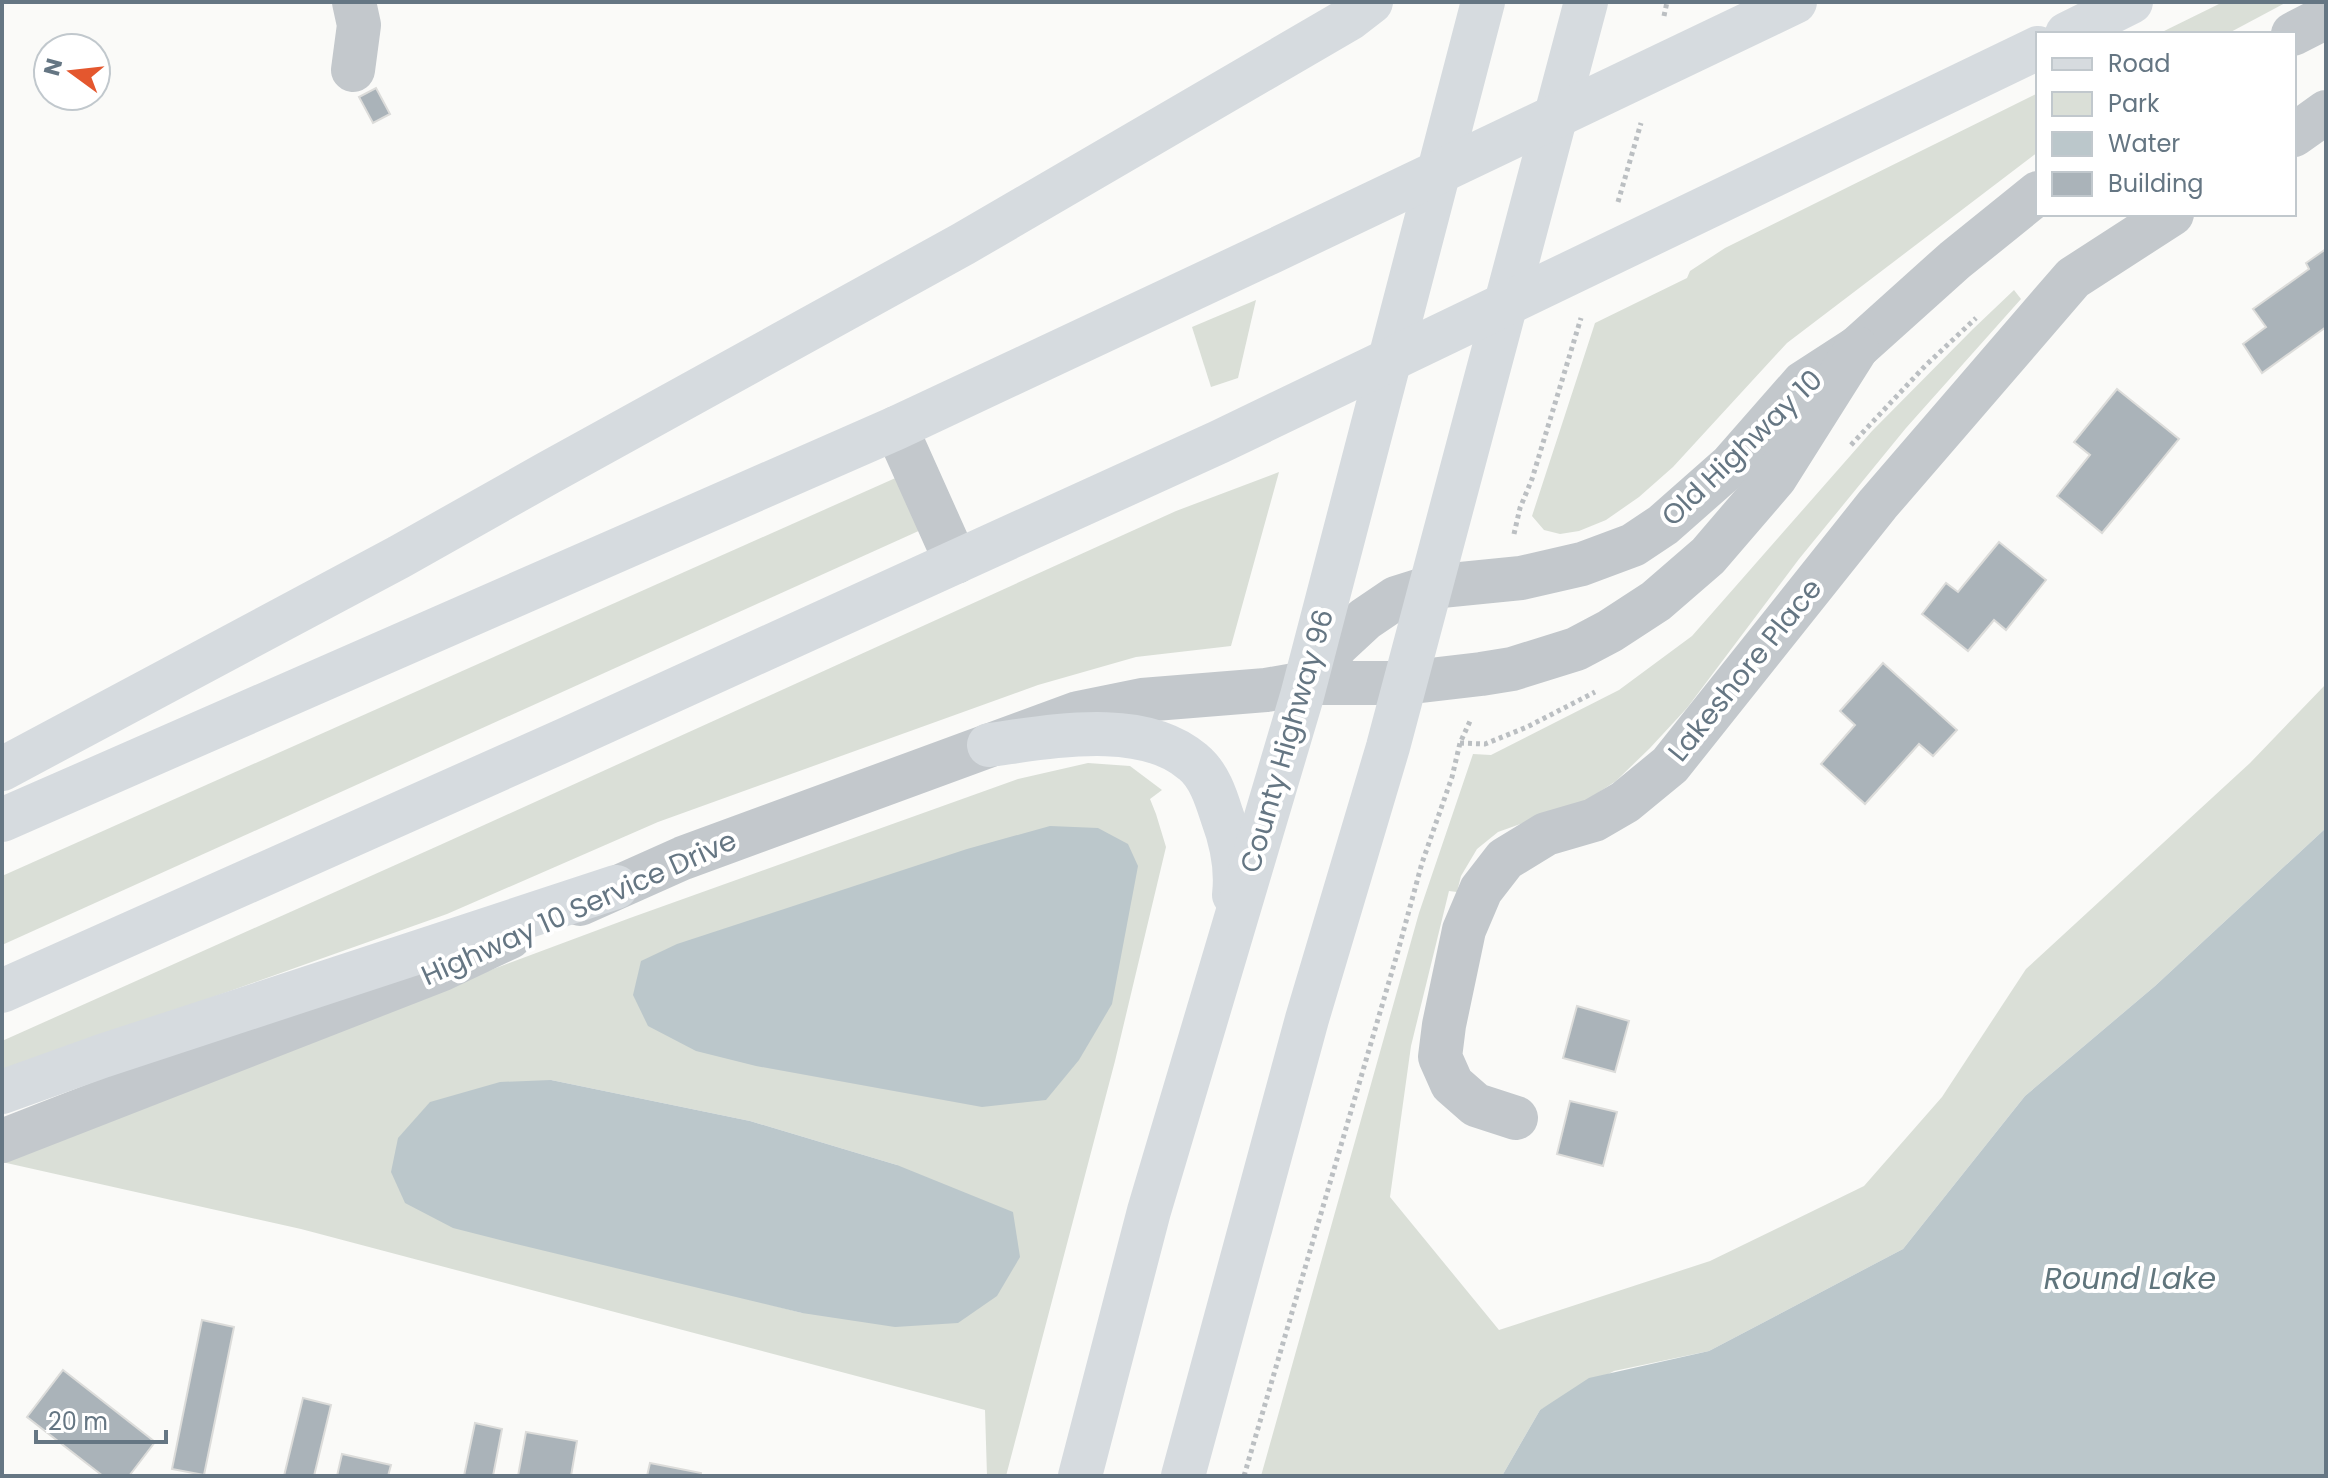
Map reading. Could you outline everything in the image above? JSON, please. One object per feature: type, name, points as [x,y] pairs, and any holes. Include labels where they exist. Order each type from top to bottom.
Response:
[{"type":"main road","points":[[2,769],[371,573],[963,244],[1326,33],[1371,2]]},
{"type":"main road","name":"County Highway 96","points":[[1080,1476],[1149,1211],[1306,683],[1483,2]]},
{"type":"main road","points":[[1183,1476],[1307,1019],[1388,747],[1586,2]]},
{"type":"main road","points":[[2,820],[896,428],[1795,2]]},
{"type":"main road","points":[[2,991],[583,732],[1219,442],[2036,49]]},
{"type":"main road","points":[[989,745],[1076,733],[1110,734],[1144,739],[1175,750],[1195,763],[1207,778],[1226,825],[1235,881],[1220,971]]},
{"type":"main road","points":[[2,1092],[102,1056],[616,887]]},
{"type":"street","points":[[353,70],[359,25],[354,2]]},
{"type":"street","points":[[2296,32],[2326,17]]},
{"type":"street","points":[[2296,134],[2326,112]]},
{"type":"street","name":"Old Highway 10","points":[[1306,683],[1338,644],[1365,619],[1396,598],[1431,587],[1544,575],[1633,545],[1663,525],[1731,465],[1803,383],[1857,348],[1955,260],[2036,195]]},
{"type":"street","name":"Lakeshore Place","points":[[1516,1118],[1476,1105],[1452,1084],[1440,1057],[1464,930],[1481,890],[1505,859],[1546,834],[1594,820],[1625,802],[1670,765],[1878,504],[2073,278],[2169,216]]},
{"type":"street","name":"Old Highway 10","points":[[1306,683],[1404,683],[1512,669],[1576,649],[1610,631],[1656,601],[1708,556],[1775,478],[1857,348]]},
{"type":"street","points":[[896,428],[956,562]]},
{"type":"street","name":"Highway 10 Service Drive","points":[[2,1141],[440,970],[683,858],[841,802],[1047,723],[1110,706],[1306,683]]},
{"type":"path","points":[[1244,1476],[1422,863],[1452,777],[1460,743]]},
{"type":"green space","points":[[2223,2],[2287,2],[2231,32],[2162,32]]},
{"type":"green space","points":[[2036,94],[2036,154],[1787,343],[1673,467],[1639,497],[1606,520],[1579,531],[1560,534],[1544,530],[1532,516],[1595,323],[1687,278],[1690,271],[1725,248]]},
{"type":"green space","points":[[2014,290],[2021,299],[1906,428],[1799,559],[1687,708],[1650,748],[1616,781],[1587,800],[1498,832],[1477,849],[1461,876],[1457,892],[1449,891],[1411,1046],[1390,1197],[1499,1330],[1710,1261],[1864,1186],[1942,1097],[2026,969],[2250,763],[2326,684],[2326,828],[2155,986],[2025,1096],[1903,1249],[1709,1351],[1614,1371],[1540,1410],[1502,1476],[1261,1476],[1419,913],[1473,754],[1491,755],[1619,690],[1692,636],[1872,431]]},
{"type":"green space","points":[[1256,300],[1238,378],[1211,387],[1192,327]]},
{"type":"green space","points":[[1279,472],[1231,646],[1136,657],[1038,685],[658,822],[447,914],[2,1072],[2,1041],[1176,511]]},
{"type":"green space","points":[[900,476],[923,529],[2,945],[2,876]]},
{"type":"green space","points":[[1088,763],[1130,766],[1162,790],[1150,799],[1166,847],[1115,1061],[1006,1476],[987,1476],[985,1410],[301,1229],[2,1162],[250,1060],[630,918],[1018,779]],"holes":[[[551,1080],[750,1121],[897,1165],[802,1313],[734,1295]]]},
{"type":"water","points":[[1050,826],[1098,828],[1128,844],[1138,866],[1112,1004],[1079,1060],[1046,1100],[982,1107],[756,1066],[696,1051],[648,1026],[633,995],[641,961],[677,944],[967,849]]},
{"type":"water","name":"Round Lake","points":[[2326,828],[2326,1476],[1502,1476],[1540,1410],[1589,1378],[1709,1351],[1903,1249],[2025,1096],[2155,986]]},
{"type":"water","points":[[551,1080],[750,1121],[897,1165],[1013,1212],[1020,1257],[997,1296],[958,1323],[895,1327],[802,1313],[512,1243],[453,1228],[405,1203],[391,1172],[398,1138],[430,1102],[500,1082]]},
{"type":"building","points":[[376,88],[390,114],[373,123],[359,97]]},
{"type":"building","points":[[2326,249],[2326,327],[2262,373],[2243,344],[2266,327],[2253,309],[2309,269],[2306,263]]},
{"type":"building","points":[[2117,389],[2179,439],[2102,533],[2057,496],[2090,455],[2074,442]]},
{"type":"building","points":[[1999,542],[2046,580],[2006,630],[1994,620],[1968,651],[1922,614],[1946,583],[1958,592]]},
{"type":"building","points":[[1883,663],[1957,730],[1933,756],[1919,744],[1865,804],[1821,764],[1855,725],[1840,711]]},
{"type":"building","points":[[1577,1006],[1629,1021],[1615,1072],[1563,1058]]},
{"type":"building","points":[[1570,1101],[1617,1112],[1603,1166],[1557,1154]]},
{"type":"building","points":[[202,1320],[234,1327],[204,1475],[172,1469]]},
{"type":"building","points":[[63,1370],[155,1442],[129,1476],[103,1476],[27,1417]]},
{"type":"building","points":[[303,1398],[331,1405],[314,1476],[284,1476]]},
{"type":"building","points":[[475,1423],[502,1429],[493,1476],[464,1476]]},
{"type":"building","points":[[526,1432],[577,1441],[571,1476],[518,1476]]},
{"type":"building","points":[[342,1454],[391,1465],[388,1476],[337,1476]]},
{"type":"building","points":[[650,1463],[701,1473],[701,1476],[647,1476]]}]
